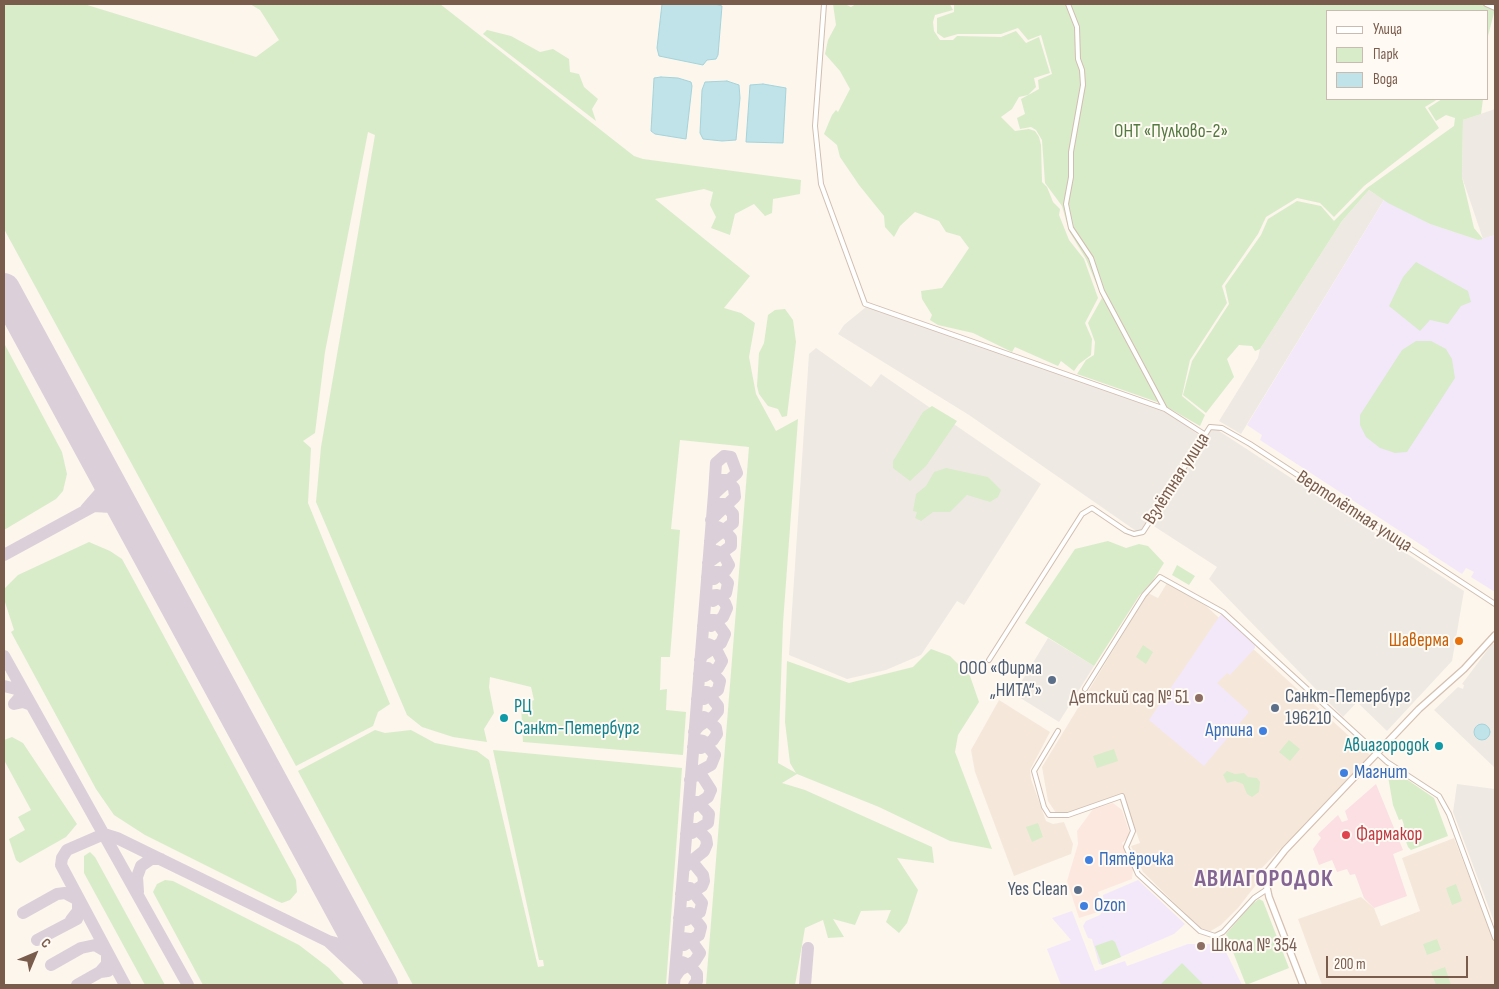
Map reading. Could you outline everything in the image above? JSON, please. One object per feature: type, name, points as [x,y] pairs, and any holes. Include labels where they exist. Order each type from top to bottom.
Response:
[{"type":"street","points":[[824,4],[815,126],[821,184],[865,304],[1165,409],[1204,434]]},
{"type":"street","points":[[1068,4],[1077,27],[1078,58],[1082,70],[1083,85],[1071,152],[1071,177],[1066,204],[1071,228],[1090,258],[1102,291],[1165,409]]},
{"type":"street","points":[[1486,4],[1495,8]]},
{"type":"street","name":"Взлётная улица","points":[[989,660],[1086,510],[1092,508],[1126,531],[1134,534],[1143,532],[1210,427]]},
{"type":"street","name":"Вертолётная улица","points":[[1210,427],[1222,428],[1250,444],[1495,604]]},
{"type":"street","points":[[1086,689],[1144,594],[1160,577],[1223,612],[1377,754],[1396,769],[1434,791],[1442,800],[1495,938]]},
{"type":"street","points":[[1303,985],[1266,890],[1266,878],[1272,866],[1432,696],[1464,669],[1495,635]]},
{"type":"street","points":[[1058,731],[1034,770],[1044,807],[1049,815],[1068,815],[1122,796],[1133,831],[1126,847],[1138,874],[1187,920],[1206,934],[1215,936],[1223,932],[1254,898],[1266,890]]},
{"type":"shaded area","points":[[1495,109],[1495,235],[1483,239],[1462,177],[1463,120]]},
{"type":"shaded area","points":[[1369,190],[1384,200],[1241,434],[1219,421],[1258,358],[1260,349],[1342,221]]},
{"type":"shaded area","points":[[1384,200],[1430,224],[1478,240],[1495,235],[1495,592],[1471,577],[1474,572],[1466,568],[1462,574],[1428,552],[1429,550],[1260,440],[1262,435],[1247,425]]},
{"type":"shaded area","points":[[866,307],[1167,411],[1200,436],[1139,533],[969,415],[838,334],[844,325]]},
{"type":"shaded area","points":[[816,348],[871,387],[881,374],[1041,484],[964,605],[957,601],[921,655],[886,670],[847,679],[789,655],[809,354]]},
{"type":"shaded area","points":[[1213,427],[1464,591],[1452,661],[1387,731],[1357,702],[1343,717],[1209,579],[1217,567],[1149,523]]},
{"type":"shaded area","points":[[1167,583],[1206,606],[1370,755],[1261,869],[1259,881],[1238,908],[1221,925],[1209,932],[1202,930],[1143,872],[1131,846],[1140,843],[1123,793],[1064,815],[1056,813],[1048,801],[1042,767],[1148,593],[1158,598]]},
{"type":"shaded area","name":"Детский сад № 51","points":[[1221,614],[1255,645],[1255,648],[1230,675],[1227,673],[1217,683],[1249,712],[1204,766],[1149,720]]},
{"type":"shaded area","name":"ООО «Фирма „НИТА“»","points":[[1048,638],[1094,666],[1059,722],[1014,694]]},
{"type":"shaded area","points":[[1492,644],[1495,644],[1495,768],[1434,710],[1458,687],[1463,689],[1464,685],[1462,684]]},
{"type":"shaded area","points":[[999,700],[1050,732],[1030,770],[1031,779],[1046,821],[1053,824],[1064,822],[1073,844],[1071,854],[1014,876],[975,772],[971,750]]},
{"type":"shaded area","points":[[1376,784],[1403,850],[1393,854],[1407,896],[1374,908],[1364,898],[1355,874],[1350,875],[1347,869],[1337,872],[1332,860],[1319,865],[1313,849],[1321,838],[1318,834],[1338,815],[1342,822],[1348,820],[1345,811]]},
{"type":"shaded area","points":[[1457,784],[1495,789],[1495,924],[1453,812]]},
{"type":"shaded area","points":[[1113,803],[1122,810],[1129,831],[1130,836],[1122,843],[1133,869],[1132,879],[1098,892],[1102,907],[1098,912],[1079,918],[1067,881],[1078,844],[1077,831],[1093,809]]},
{"type":"shaded area","points":[[1454,838],[1495,943],[1495,985],[1322,985],[1298,919],[1361,897],[1374,908],[1381,926],[1420,911],[1402,858]]},
{"type":"shaded area","name":"Школа № 354","points":[[1138,880],[1185,924],[1174,934],[1102,965],[1099,964],[1092,939],[1088,938],[1083,926],[1086,921],[1100,915],[1105,908],[1103,895]]},
{"type":"shaded area","name":"Школа № 354","points":[[1072,911],[1095,971],[1125,961],[1127,966],[1188,944],[1222,944],[1242,985],[1061,985],[1047,949],[1071,940],[1052,918]]},
{"type":"green space","points":[[4,4],[84,4],[256,57],[279,40],[260,10],[250,4],[440,4],[634,156],[643,159],[801,180],[800,194],[773,199],[772,213],[765,216],[754,204],[735,214],[730,235],[711,228],[716,217],[710,205],[713,192],[704,189],[655,199],[750,276],[724,308],[741,313],[755,323],[749,357],[756,394],[776,431],[798,419],[783,623],[778,763],[796,773],[790,763],[785,722],[787,661],[849,683],[913,667],[931,649],[950,656],[970,676],[979,702],[958,735],[955,752],[992,849],[950,841],[879,807],[797,774],[782,783],[805,790],[932,847],[934,863],[897,858],[918,890],[907,923],[899,933],[886,922],[891,910],[861,911],[855,925],[833,919],[844,937],[828,938],[823,920],[805,928],[795,985],[706,985],[749,447],[680,440],[671,529],[680,530],[670,657],[661,657],[660,690],[667,689],[666,710],[686,712],[683,755],[523,742],[521,706],[534,700],[531,687],[490,677],[489,687],[494,713],[484,729],[487,742],[453,737],[422,727],[407,715],[316,502],[321,447],[375,135],[368,132],[325,352],[315,433],[303,441],[311,448],[308,503],[390,704],[378,712],[373,726],[296,766],[4,229]]},
{"type":"green space","points":[[833,4],[845,4],[851,7],[856,4],[950,4],[953,10],[935,15],[933,22],[934,31],[940,40],[953,40],[957,36],[1001,37],[1016,31],[1026,43],[1039,37],[1050,73],[1034,78],[1036,87],[1028,95],[1019,97],[1012,109],[1001,117],[1015,131],[1029,129],[1035,131],[1039,137],[1042,182],[1047,187],[1053,202],[1060,209],[1059,215],[1069,240],[1084,259],[1098,298],[1085,323],[1092,339],[1091,355],[1079,364],[1074,371],[1061,361],[1058,366],[1015,347],[1012,352],[973,333],[938,325],[930,320],[932,315],[922,299],[921,291],[942,288],[969,248],[960,236],[946,232],[939,221],[915,212],[900,226],[894,237],[885,227],[884,216],[859,185],[840,157],[837,145],[824,134],[832,115],[836,110],[838,112],[850,89],[840,71],[825,54],[828,40],[836,25]]},
{"type":"green space","name":"ОНТ «Пулково-2»","points":[[954,4],[1495,4],[1489,32],[1489,10],[1326,10],[1326,100],[1436,100],[1425,107],[1439,128],[1364,186],[1334,217],[1320,203],[1297,198],[1266,217],[1258,234],[1222,286],[1227,303],[1190,360],[1182,396],[1205,415],[1200,426],[1160,403],[1077,374],[1086,360],[1094,355],[1095,342],[1088,323],[1102,298],[1086,259],[1069,231],[1062,206],[1045,183],[1042,140],[1036,130],[1031,127],[1020,129],[1017,118],[1025,114],[1021,99],[1039,89],[1038,80],[1052,74],[1041,35],[1028,40],[1018,28],[1001,34],[958,34],[944,38],[937,33],[937,18],[954,12]]},
{"type":"green space","points":[[487,30],[511,36],[540,52],[553,49],[569,59],[570,72],[579,74],[584,87],[598,99],[592,109],[596,121],[483,34]]},
{"type":"green space","points":[[1440,100],[1483,100],[1481,114],[1463,120],[1462,177],[1474,228],[1483,239],[1478,240],[1430,224],[1388,203],[1369,190],[1342,221],[1260,349],[1255,351],[1252,346],[1239,345],[1227,359],[1234,377],[1206,413],[1183,395],[1192,361],[1229,304],[1225,286],[1261,235],[1268,219],[1297,201],[1321,206],[1334,221],[1367,188],[1454,126],[1455,118],[1446,115],[1436,121],[1428,108]]},
{"type":"green space","points":[[1416,262],[1468,291],[1471,302],[1461,306],[1448,324],[1430,320],[1420,331],[1389,306],[1403,277]]},
{"type":"green space","points":[[785,309],[793,320],[796,342],[787,416],[782,417],[778,409],[768,406],[759,394],[757,386],[759,353],[764,343],[768,315],[775,310]]},
{"type":"green space","points":[[1416,341],[1431,341],[1446,349],[1452,359],[1455,378],[1407,452],[1395,453],[1380,448],[1366,437],[1360,425],[1360,415],[1402,350]]},
{"type":"green space","points":[[4,343],[62,452],[67,474],[63,491],[56,499],[4,530]]},
{"type":"green space","points":[[932,406],[957,421],[926,466],[910,481],[893,468],[893,461],[923,412]]},
{"type":"green space","points":[[946,468],[988,477],[1001,490],[998,497],[990,502],[967,495],[950,512],[933,512],[921,521],[915,518],[917,512],[913,511],[916,494],[926,486],[934,472]]},
{"type":"green space","points":[[1108,541],[1126,548],[1139,544],[1148,546],[1164,563],[1152,582],[1139,596],[1094,666],[1025,623],[1075,549]]},
{"type":"green space","points":[[89,542],[110,551],[122,559],[296,880],[297,892],[290,900],[282,903],[277,901],[145,835],[114,815],[96,789],[11,632],[14,630],[4,599],[4,589],[18,575]]},
{"type":"green space","points":[[1177,565],[1195,576],[1189,585],[1172,575]]},
{"type":"green space","points":[[1143,645],[1153,652],[1146,664],[1136,657]]},
{"type":"green space","points":[[375,730],[385,733],[411,730],[435,743],[477,751],[489,760],[538,967],[544,966],[543,960],[539,960],[493,750],[682,768],[666,985],[413,985],[298,771]]},
{"type":"green space","points":[[12,737],[23,743],[77,824],[66,837],[20,863],[16,860],[9,839],[25,830],[18,817],[31,810],[4,760],[4,740]]},
{"type":"green space","points":[[1289,740],[1300,749],[1290,761],[1279,752]]},
{"type":"green space","points":[[1114,749],[1118,761],[1097,768],[1093,756]]},
{"type":"green space","points":[[1386,765],[1434,798],[1448,836],[1411,850],[1408,847],[1401,827],[1404,825],[1402,819],[1399,820],[1393,805]]},
{"type":"green space","points":[[1227,771],[1235,774],[1244,773],[1248,777],[1257,778],[1260,782],[1259,792],[1252,797],[1247,794],[1243,784],[1235,781],[1227,783],[1223,775]]},
{"type":"green space","points":[[1038,823],[1043,837],[1032,842],[1026,827]]},
{"type":"green space","points":[[90,852],[95,857],[165,985],[145,985],[84,873],[84,856]]},
{"type":"green space","points":[[165,880],[173,881],[299,945],[329,968],[345,985],[203,985],[153,892],[157,884]]},
{"type":"green space","points":[[1456,884],[1462,901],[1452,905],[1446,888]]},
{"type":"green space","points":[[1259,899],[1263,901],[1289,968],[1246,985],[1226,934],[1252,904]]},
{"type":"green space","points":[[1437,939],[1441,950],[1427,955],[1423,944]]},
{"type":"green space","points":[[1112,940],[1115,942],[1121,957],[1102,965],[1095,946]]},
{"type":"green space","points":[[1182,963],[1204,985],[1160,985]]},
{"type":"green space","points":[[1445,967],[1451,985],[1436,985],[1431,972]]},
{"type":"water","points":[[662,4],[715,4],[722,6],[718,55],[716,59],[707,60],[703,65],[659,56],[657,48]]},
{"type":"water","points":[[654,78],[678,78],[691,82],[686,139],[655,134],[651,131]]},
{"type":"water","points":[[727,81],[739,85],[740,98],[736,140],[703,139],[700,133],[702,90],[705,82]]},
{"type":"water","points":[[763,84],[786,88],[783,143],[746,142],[750,85]]},
{"type":"water","points":[[1479,724],[1485,724],[1490,729],[1488,738],[1479,740],[1474,735],[1474,729]]},
{"type":"taxiway","points":[[724,456],[731,457],[737,473],[714,494],[716,463],[724,456]]},
{"type":"taxiway","points":[[86,509],[100,493],[102,485],[100,467]]},
{"type":"taxiway","points":[[711,520],[735,497],[734,488],[726,480],[722,480]]},
{"type":"taxiway","points":[[674,985],[714,494]]},
{"type":"taxiway","points":[[710,541],[733,523],[733,514],[724,504],[719,504]]},
{"type":"taxiway","points":[[4,555],[94,506],[111,507],[128,518]]},
{"type":"taxiway","points":[[708,563],[731,546],[731,538],[724,530],[718,527]]},
{"type":"taxiway","points":[[714,579],[726,570],[729,565],[723,554],[716,551]]},
{"type":"taxiway","points":[[707,577],[711,572],[719,572],[728,583],[726,593],[713,601]]},
{"type":"taxiway","points":[[706,601],[709,596],[717,595],[727,608],[723,617],[711,626]]},
{"type":"taxiway","points":[[700,660],[703,655],[721,643],[725,634],[715,620],[707,620],[703,626]]},
{"type":"taxiway","points":[[705,676],[718,668],[722,661],[715,647],[708,644]]},
{"type":"taxiway","points":[[4,656],[188,985]]},
{"type":"taxiway","points":[[699,674],[702,670],[708,668],[720,681],[718,690],[704,699]]},
{"type":"taxiway","points":[[4,686],[25,694]]},
{"type":"taxiway","points":[[20,686],[20,697],[14,704],[23,702],[31,705]]},
{"type":"taxiway","points":[[694,732],[718,711],[718,706],[707,692],[702,692],[697,699]]},
{"type":"taxiway","points":[[701,748],[713,740],[717,734],[716,728],[704,717]]},
{"type":"taxiway","points":[[690,780],[694,774],[711,765],[715,755],[703,741],[698,740],[693,747]]},
{"type":"taxiway","points":[[690,780],[695,775],[702,776],[711,790],[708,797],[693,807]]},
{"type":"taxiway","points":[[689,805],[692,802],[698,802],[709,814],[708,823],[692,833]]},
{"type":"taxiway","points":[[684,867],[704,851],[707,844],[706,838],[697,829],[689,829],[686,834]]},
{"type":"taxiway","points":[[125,985],[61,865],[62,858],[67,850],[104,834],[117,838],[328,941],[375,985]]},
{"type":"taxiway","points":[[138,892],[137,877],[141,866],[151,859],[161,859]]},
{"type":"taxiway","points":[[684,868],[689,863],[694,864],[703,875],[704,881],[702,886],[687,895]]},
{"type":"taxiway","points":[[681,894],[685,889],[690,888],[702,903],[700,912],[686,920]]},
{"type":"taxiway","points":[[23,913],[57,894],[65,893],[78,900],[78,911],[71,920]]},
{"type":"taxiway","points":[[679,918],[683,914],[690,913],[701,927],[699,935],[684,945]]},
{"type":"taxiway","points":[[37,940],[77,919]]},
{"type":"taxiway","points":[[328,941],[339,944],[346,943],[352,929]]},
{"type":"taxiway","points":[[675,977],[680,970],[695,961],[700,953],[690,939],[682,938],[678,942]]},
{"type":"taxiway","points":[[51,965],[81,948],[95,945],[107,952],[107,964],[100,972]]},
{"type":"taxiway","points":[[805,985],[808,948]]},
{"type":"taxiway","points":[[682,962],[689,965],[697,974],[697,981],[694,985]]},
{"type":"taxiway","points":[[77,985],[100,972],[108,971]]},
{"type":"runway","points":[[4,289],[382,985]]},
{"type":"place","name":"Шаверма","points":[[1459,641]]},
{"type":"place","name":"ООО «Фирма „НИТА“»","points":[[1052,680]]},
{"type":"place","name":"Детский сад № 51","points":[[1199,698]]},
{"type":"place","name":"Санкт-Петербург 196210","points":[[1275,708]]},
{"type":"place","name":"РЦ Санкт-Петербург","points":[[504,718]]},
{"type":"place","name":"Арпина","points":[[1263,731]]},
{"type":"place","name":"Авиагородок","points":[[1439,746]]},
{"type":"place","name":"Магнит","points":[[1344,773]]},
{"type":"place","name":"Фармакор","points":[[1346,835]]},
{"type":"place","name":"Пятёрочка","points":[[1089,860]]},
{"type":"place","name":"Yes Clean","points":[[1078,890]]},
{"type":"place","name":"Ozon","points":[[1084,906]]},
{"type":"place","name":"Школа № 354","points":[[1201,946]]},
{"type":"district","name":"АВИАГОРОДОК","points":[[1264,880]]}]
